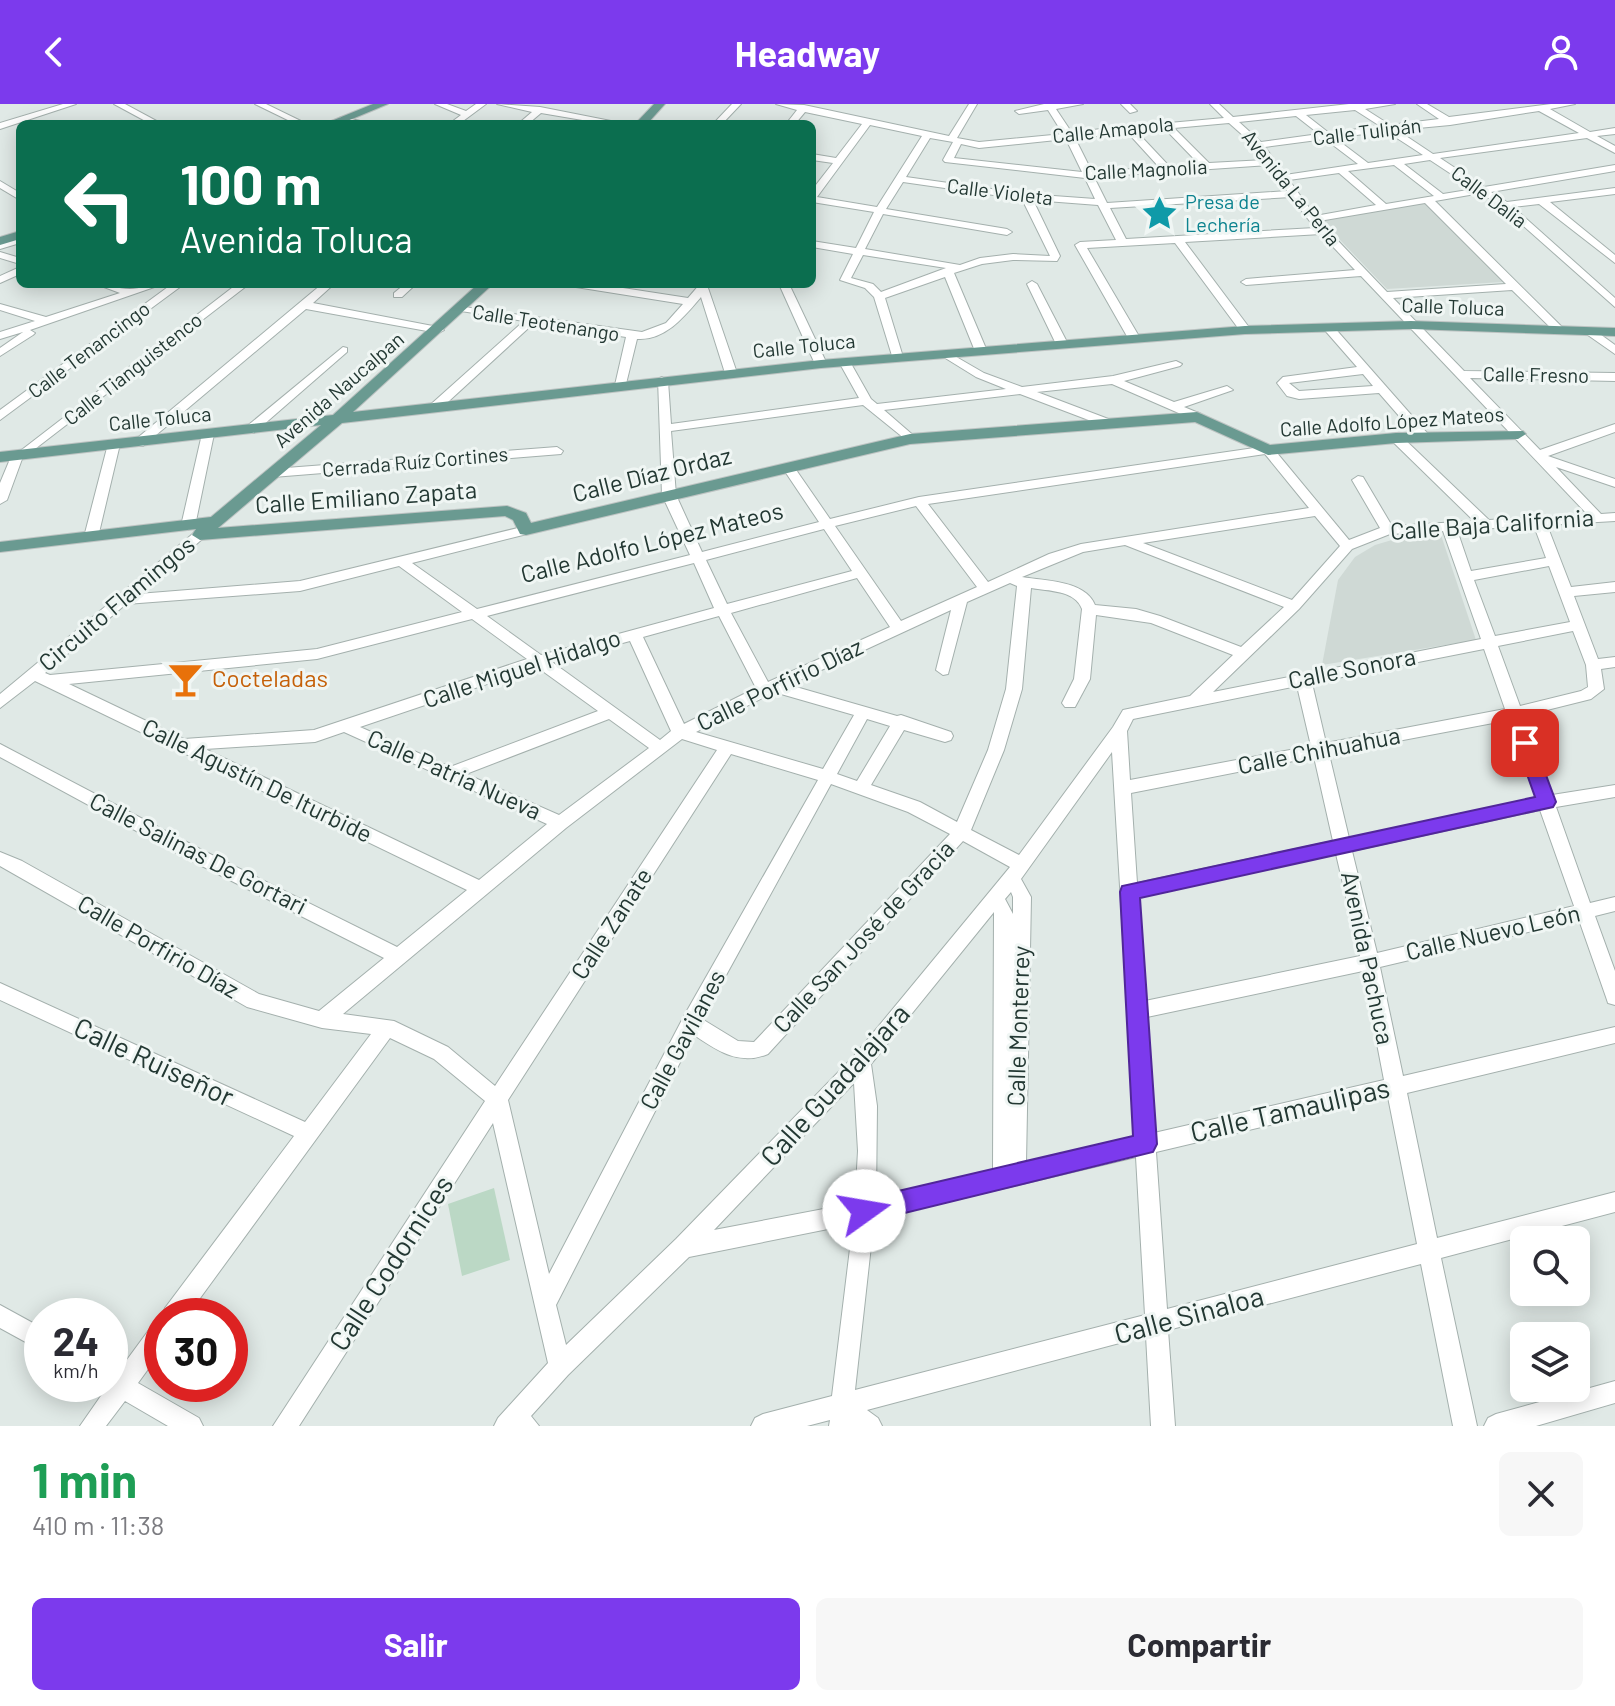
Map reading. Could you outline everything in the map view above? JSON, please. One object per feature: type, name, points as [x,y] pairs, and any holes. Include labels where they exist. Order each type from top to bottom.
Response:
[{"type":"main road","points":[[341,120],[383,104]]},
{"type":"main road","points":[[645,120],[660,104]]},
{"type":"main road","name":"Avenida Naucalpan","points":[[215,522],[335,421],[482,288]]},
{"type":"main road","name":"Calle Toluca","points":[[13,456],[731,373],[1134,338],[1245,330],[1411,325],[1615,332]]},
{"type":"main road","name":"Calle Adolfo López Mateos","points":[[1197,417],[1268,450],[1396,438],[1518,434]]},
{"type":"main road","name":"Calle Díaz Ordaz","points":[[526,530],[910,439],[1197,417]]},
{"type":"main road","name":"Calle Emiliano Zapata","points":[[194,530],[507,511],[520,517],[526,530]]},
{"type":"main road","name":"Circuito Flamingos","points":[[1,547],[194,530],[215,522]]},
{"type":"street","points":[[0,124],[58,104]]},
{"type":"street","points":[[27,120],[72,104]]},
{"type":"street","points":[[118,104],[150,120]]},
{"type":"street","points":[[259,104],[294,120]]},
{"type":"street","points":[[439,104],[467,114]]},
{"type":"street","points":[[459,120],[482,104]]},
{"type":"street","points":[[501,104],[600,120]]},
{"type":"street","points":[[577,116],[591,104]]},
{"type":"street","points":[[721,120],[737,104]]},
{"type":"street","name":"Calle Amapola","points":[[780,104],[979,145],[1165,124],[1391,104]]},
{"type":"street","points":[[1019,111],[1079,104]]},
{"type":"street","name":"Avenida La Perla","points":[[1214,104],[1259,145],[1292,194],[1323,231],[1598,518]]},
{"type":"street","points":[[1285,104],[1365,165]]},
{"type":"street","points":[[1421,104],[1450,122]]},
{"type":"street","points":[[1532,104],[1615,150]]},
{"type":"street","name":"Calle Tulipán","points":[[1259,145],[1571,104]]},
{"type":"street","points":[[954,141],[969,105]]},
{"type":"street","points":[[1050,106],[1068,134],[1122,242]]},
{"type":"street","name":"Calle Dalia","points":[[1354,106],[1505,205],[1615,304]]},
{"type":"street","points":[[794,120],[804,108]]},
{"type":"street","points":[[527,120],[540,110]]},
{"type":"street","points":[[816,192],[868,122]]},
{"type":"street","points":[[0,124],[16,124]]},
{"type":"street","points":[[1165,124],[1206,166]]},
{"type":"street","points":[[1129,128],[1166,169]]},
{"type":"street","points":[[1281,178],[1615,131]]},
{"type":"street","points":[[897,357],[879,296],[869,286],[846,282],[879,212],[927,136]]},
{"type":"street","name":"Calle Magnolia","points":[[954,141],[948,160],[1086,175],[1270,162]]},
{"type":"street","points":[[816,158],[838,161]]},
{"type":"street","points":[[1396,162],[1439,195]]},
{"type":"street","points":[[1312,219],[1439,195],[1615,168]]},
{"type":"street","points":[[1340,169],[1383,206]]},
{"type":"street","name":"Calle Violeta","points":[[900,179],[1102,204],[1292,194]]},
{"type":"street","points":[[1505,205],[1615,191]]},
{"type":"street","points":[[1603,193],[1615,202]]},
{"type":"street","points":[[879,296],[953,269],[998,258],[1055,258],[1026,197]]},
{"type":"street","points":[[1426,198],[1559,330]]},
{"type":"street","points":[[816,199],[1007,232]]},
{"type":"street","points":[[1542,201],[1615,260]]},
{"type":"street","points":[[1134,338],[1080,245],[1323,231]]},
{"type":"street","points":[[1178,239],[1245,330]]},
{"type":"street","points":[[816,245],[953,269]]},
{"type":"street","points":[[953,269],[981,351]]},
{"type":"street","points":[[1246,282],[1363,273]]},
{"type":"street","points":[[1032,284],[1062,344]]},
{"type":"street","points":[[1384,295],[1517,286]]},
{"type":"street","points":[[114,288],[131,293]]},
{"type":"street","points":[[0,336],[146,288]]},
{"type":"street","name":"Calle Tenancingo","points":[[0,416],[174,288]]},
{"type":"street","name":"Calle Tianguistenco","points":[[13,456],[239,288]]},
{"type":"street","points":[[139,443],[323,288]]},
{"type":"street","points":[[398,295],[406,288]]},
{"type":"street","points":[[602,288],[691,302]]},
{"type":"street","points":[[621,385],[632,337],[662,331],[703,288]]},
{"type":"street","points":[[706,288],[731,373]]},
{"type":"street","points":[[786,288],[821,364]]},
{"type":"street","points":[[305,305],[438,330]]},
{"type":"street","points":[[0,307],[47,321]]},
{"type":"street","name":"Calle Teotenango","points":[[461,308],[632,337]]},
{"type":"street","points":[[0,353],[47,321]]},
{"type":"street","points":[[433,409],[530,321]]},
{"type":"street","points":[[1328,327],[1424,437]]},
{"type":"street","points":[[1589,331],[1615,351]]},
{"type":"street","points":[[250,430],[343,350]]},
{"type":"street","points":[[946,354],[980,375],[1107,423]]},
{"type":"street","points":[[845,362],[869,404],[910,439]]},
{"type":"street","points":[[665,428],[1113,380],[1176,364]]},
{"type":"street","points":[[1365,370],[1287,379],[1283,383],[1291,393],[1299,395],[1381,389]]},
{"type":"street","name":"Calle Fresno","points":[[1458,374],[1615,377]]},
{"type":"street","name":"Calle Adolfo López Mateos","points":[[1113,380],[1197,417]]},
{"type":"street","points":[[662,381],[669,495],[723,611],[769,688],[901,721],[945,736]]},
{"type":"street","points":[[1172,407],[1227,390]]},
{"type":"street","points":[[1540,456],[1615,428]]},
{"type":"street","points":[[194,530],[208,434]]},
{"type":"street","points":[[1396,438],[1487,526]]},
{"type":"street","points":[[91,537],[114,444]]},
{"type":"street","points":[[1268,450],[1347,546]]},
{"type":"street","name":"Calle Adolfo López Mateos","points":[[41,677],[317,654],[919,501],[1268,450]]},
{"type":"street","name":"Cerrada Ruíz Cortines","points":[[273,473],[557,451]]},
{"type":"street","points":[[0,500],[13,456]]},
{"type":"street","points":[[1540,456],[1615,483]]},
{"type":"street","points":[[788,467],[898,628]]},
{"type":"street","points":[[1358,480],[1388,530]]},
{"type":"street","points":[[919,501],[986,588]]},
{"type":"street","name":"Calle Porfirio Díaz","points":[[322,1020],[560,823],[680,733],[769,688],[1054,557],[1124,541],[1318,511]]},
{"type":"street","name":"Calle Baja California","points":[[1196,699],[1294,606],[1347,546],[1388,530],[1615,517]]},
{"type":"street","points":[[1539,521],[1593,665],[1615,662]]},
{"type":"street","points":[[1449,528],[1615,997]]},
{"type":"street","name":"Circuito Flamingos","points":[[0,702],[41,677],[194,530]]},
{"type":"street","name":"Calle Díaz Ordaz","points":[[122,600],[300,586],[526,530]]},
{"type":"street","points":[[1124,541],[1294,606]]},
{"type":"street","points":[[401,561],[476,612],[659,747]]},
{"type":"street","name":"Calle Baja California","points":[[1466,577],[1554,561]]},
{"type":"street","name":"Calle Miguel Hidalgo","points":[[181,745],[288,740],[347,727],[540,660],[860,573]]},
{"type":"street","points":[[1007,578],[1024,584],[1071,590],[1086,600],[1089,609],[1082,679],[1070,703]]},
{"type":"street","name":"Calle San José de Gracia","points":[[691,1022],[743,1053],[753,1053],[961,833],[996,750],[1014,689],[1024,584]]},
{"type":"street","points":[[1566,592],[1615,587]]},
{"type":"street","points":[[943,670],[961,599]]},
{"type":"street","points":[[1089,609],[1146,616],[1244,654]]},
{"type":"street","name":"Calle Sonora","points":[[1123,723],[1196,699],[1578,625]]},
{"type":"street","points":[[634,634],[680,733],[829,777],[914,807],[961,833],[1017,872]]},
{"type":"street","name":"Calle Chihuahua","points":[[1123,788],[1515,713],[1586,695],[1596,689],[1593,665]]},
{"type":"street","name":"Calle Agustín De Iturbide","points":[[41,677],[480,888]]},
{"type":"street","name":"Avenida Pachuca","points":[[1303,678],[1370,962],[1465,1426]]},
{"type":"street","name":"Calle Gavilanes","points":[[544,1306],[691,1022],[864,711]]},
{"type":"street","points":[[450,773],[611,712]]},
{"type":"street","points":[[861,788],[901,721]]},
{"type":"street","points":[[1123,723],[1123,788],[1163,1426]]},
{"type":"street","name":"Calle Guadalajara","points":[[516,1423],[560,1367],[684,1247],[861,1062],[1017,872],[1123,723]]},
{"type":"street","name":"Calle Patria Nueva","points":[[347,727],[560,823]]},
{"type":"street","name":"Calle Zanate","points":[[498,1100],[726,748]]},
{"type":"street","name":"Calle Salinas De Gortari","points":[[0,750],[194,854],[397,956]]},
{"type":"street","points":[[1129,892],[1546,802],[1615,791]]},
{"type":"street","name":"Calle Porfirio Díaz","points":[[0,859],[254,1001],[322,1020],[387,1027],[441,1053],[498,1100]]},
{"type":"street","name":"Calle Monterrey","points":[[1009,1178],[1022,897],[1017,872]]},
{"type":"street","name":"Calle Monterrey","points":[[996,898],[1004,914],[1009,1178]]},
{"type":"street","name":"Calle Nuevo León","points":[[1137,1011],[1370,962],[1615,904]]},
{"type":"street","name":"Calle Ruiseñor","points":[[0,991],[308,1133]]},
{"type":"street","points":[[186,1298],[387,1027]]},
{"type":"street","name":"Calle Tamaulipas","points":[[684,1247],[1009,1178],[1615,1035]]},
{"type":"street","points":[[861,1062],[867,1096],[864,1211],[841,1416],[870,1426]]},
{"type":"street","points":[[498,1100],[560,1367]]},
{"type":"street","name":"Calle Codornices","points":[[285,1426],[498,1100]]},
{"type":"street","name":"Calle Sinaloa","points":[[763,1426],[841,1416],[1157,1323],[1615,1202]]},
{"type":"street","points":[[0,1316],[24,1330]]},
{"type":"street","points":[[128,1369],[144,1351]]},
{"type":"street","points":[[128,1390],[191,1426]]},
{"type":"street","points":[[1496,1426],[1615,1392]]},
{"type":"street","points":[[92,1426],[105,1402]]},
{"type":"shaded area","points":[[1423,202],[1503,282],[1387,289],[1321,220]]},
{"type":"shaded area","points":[[1409,535],[1441,535],[1476,640],[1322,665],[1338,580],[1355,557],[1375,545]]},
{"type":"green space","points":[[494,1188],[510,1260],[462,1276],[448,1204]]},
{"type":"place","name":"Presa de Lechería","points":[[1159,214]]},
{"type":"place","name":"Cocteladas","points":[[186,679]]},
{"type":"route","points":[[864,1211],[1145,1144],[1129,892],[1546,802],[1525,743]]}]
